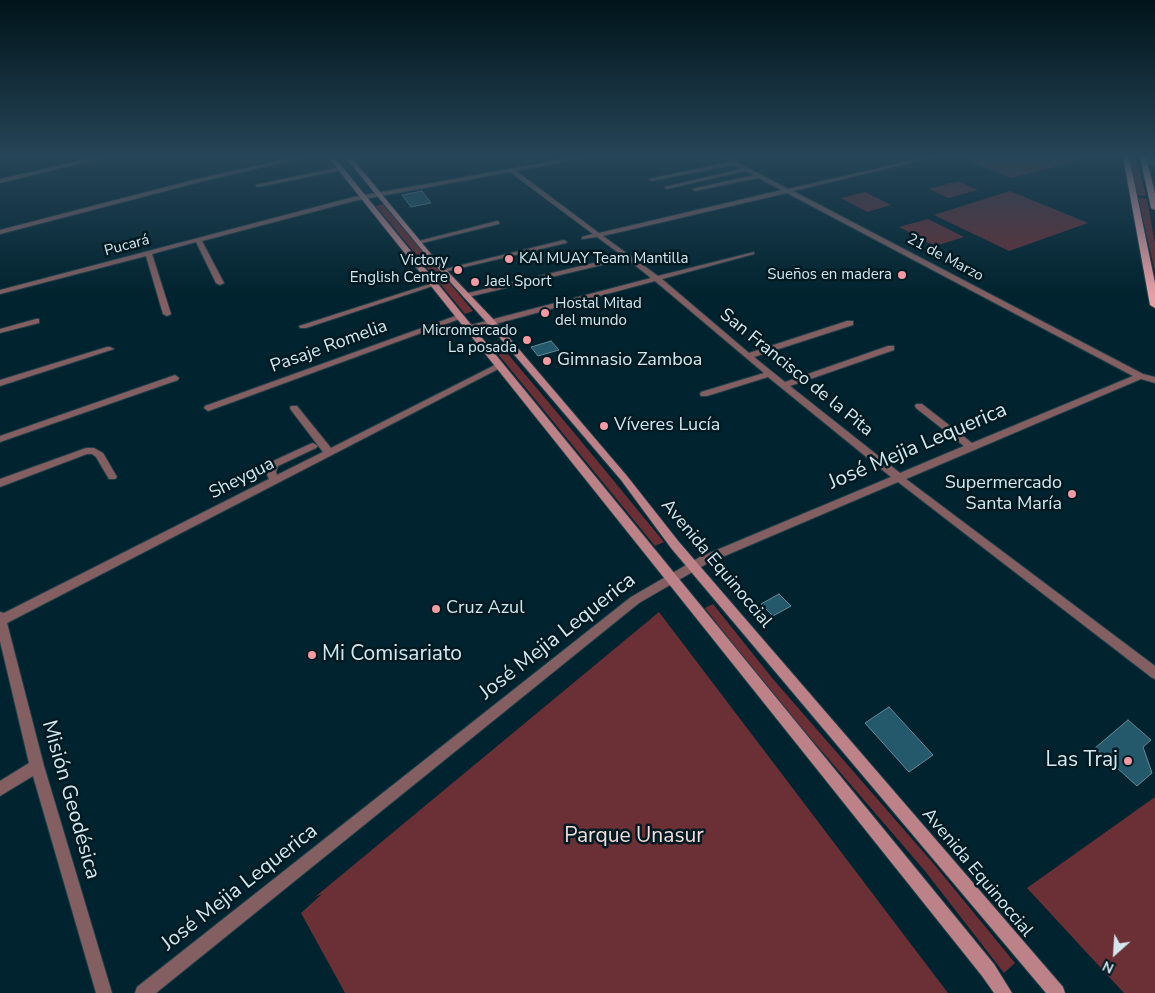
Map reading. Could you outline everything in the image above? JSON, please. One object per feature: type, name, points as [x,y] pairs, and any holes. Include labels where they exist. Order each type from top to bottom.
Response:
[{"type":"main road","points":[[368,203],[982,963],[1004,993]]},
{"type":"main road","name":"Avenida Equinoccial","points":[[387,203],[418,242],[491,322],[624,478],[694,566],[1056,993]]},
{"type":"main road","points":[[1135,203],[1155,303]]},
{"type":"street","points":[[0,232],[110,203]]},
{"type":"street","name":"Pucará","points":[[0,292],[337,203]]},
{"type":"street","name":"San Francisco de la Pita","points":[[556,203],[656,278],[783,385],[899,478],[1155,673]]},
{"type":"street","points":[[584,238],[732,203]]},
{"type":"street","name":"21 de Marzo","points":[[811,203],[1140,376],[1155,380]]},
{"type":"street","points":[[418,242],[497,223]]},
{"type":"street","points":[[198,240],[220,283]]},
{"type":"street","points":[[444,270],[564,242]]},
{"type":"street","points":[[148,253],[167,314]]},
{"type":"street","points":[[489,253],[494,259]]},
{"type":"street","points":[[470,328],[752,253]]},
{"type":"street","points":[[467,296],[628,257]]},
{"type":"street","points":[[303,326],[435,284]]},
{"type":"street","name":"Pasaje Romelia","points":[[208,408],[461,317]]},
{"type":"street","points":[[0,331],[36,321]]},
{"type":"street","points":[[749,356],[850,323]]},
{"type":"street","points":[[783,385],[891,348]]},
{"type":"street","points":[[0,383],[110,349]]},
{"type":"street","name":"Sheygua","points":[[0,620],[500,366]]},
{"type":"street","points":[[704,394],[770,374]]},
{"type":"street","name":"José Mejia Lequerica","points":[[143,993],[636,600],[694,566],[1140,376]]},
{"type":"street","points":[[0,439],[175,378]]},
{"type":"street","points":[[919,406],[971,448]]},
{"type":"street","points":[[294,408],[329,453]]},
{"type":"street","points":[[276,481],[271,472],[274,464],[313,446]]},
{"type":"street","points":[[0,483],[86,451],[94,451],[100,455],[112,477]]},
{"type":"street","name":"Misión Geodésica","points":[[0,620],[37,766],[104,993]]},
{"type":"street","points":[[0,789],[37,766]]},
{"type":"green space","points":[[851,203],[888,203],[891,205],[867,212]]},
{"type":"green space","points":[[971,203],[1040,203],[1088,223],[1009,251],[934,215]]},
{"type":"green space","points":[[1139,203],[1148,203],[1155,243],[1155,272]]},
{"type":"green space","points":[[383,204],[473,311],[465,314],[376,206]]},
{"type":"green space","points":[[928,219],[964,237],[935,246],[899,227]]},
{"type":"green space","points":[[497,341],[664,542],[655,546],[489,343]]},
{"type":"green space","points":[[713,604],[773,679],[933,863],[1015,963],[1004,973],[925,871],[764,684],[705,608]]},
{"type":"green space","name":"Parque Unasur","points":[[659,612],[948,993],[345,993],[301,913],[322,894],[315,897]]},
{"type":"green space","points":[[1155,797],[1155,993],[1124,993],[1027,888]]},
{"type":"building","points":[[408,203],[429,203],[411,207]]},
{"type":"building","points":[[551,341],[559,350],[538,356],[531,347]]},
{"type":"building","points":[[779,594],[791,606],[773,616],[761,604]]},
{"type":"building","points":[[889,707],[933,755],[909,772],[865,723]]},
{"type":"building","name":"Las Traj","points":[[1128,720],[1151,740],[1143,747],[1152,773],[1137,786],[1095,748]]},
{"type":"place","name":"KAI MUAY Team Mantilla","points":[[509,259]]},
{"type":"place","name":"Victory English Centre","points":[[458,270]]},
{"type":"place","name":"Sueños en madera","points":[[902,275]]},
{"type":"place","name":"Jael Sport","points":[[475,282]]},
{"type":"place","name":"Hostal Mitad del mundo","points":[[545,313]]},
{"type":"place","name":"Micromercado La posada","points":[[527,340]]},
{"type":"place","name":"Gimnasio Zamboa","points":[[547,361]]},
{"type":"place","name":"Víveres Lucía","points":[[604,426]]},
{"type":"place","name":"Supermercado Santa María","points":[[1072,494]]},
{"type":"place","name":"Cruz Azul","points":[[436,609]]},
{"type":"place","name":"Mi Comisariato","points":[[312,655]]},
{"type":"place","name":"Las Traj","points":[[1128,761]]}]
